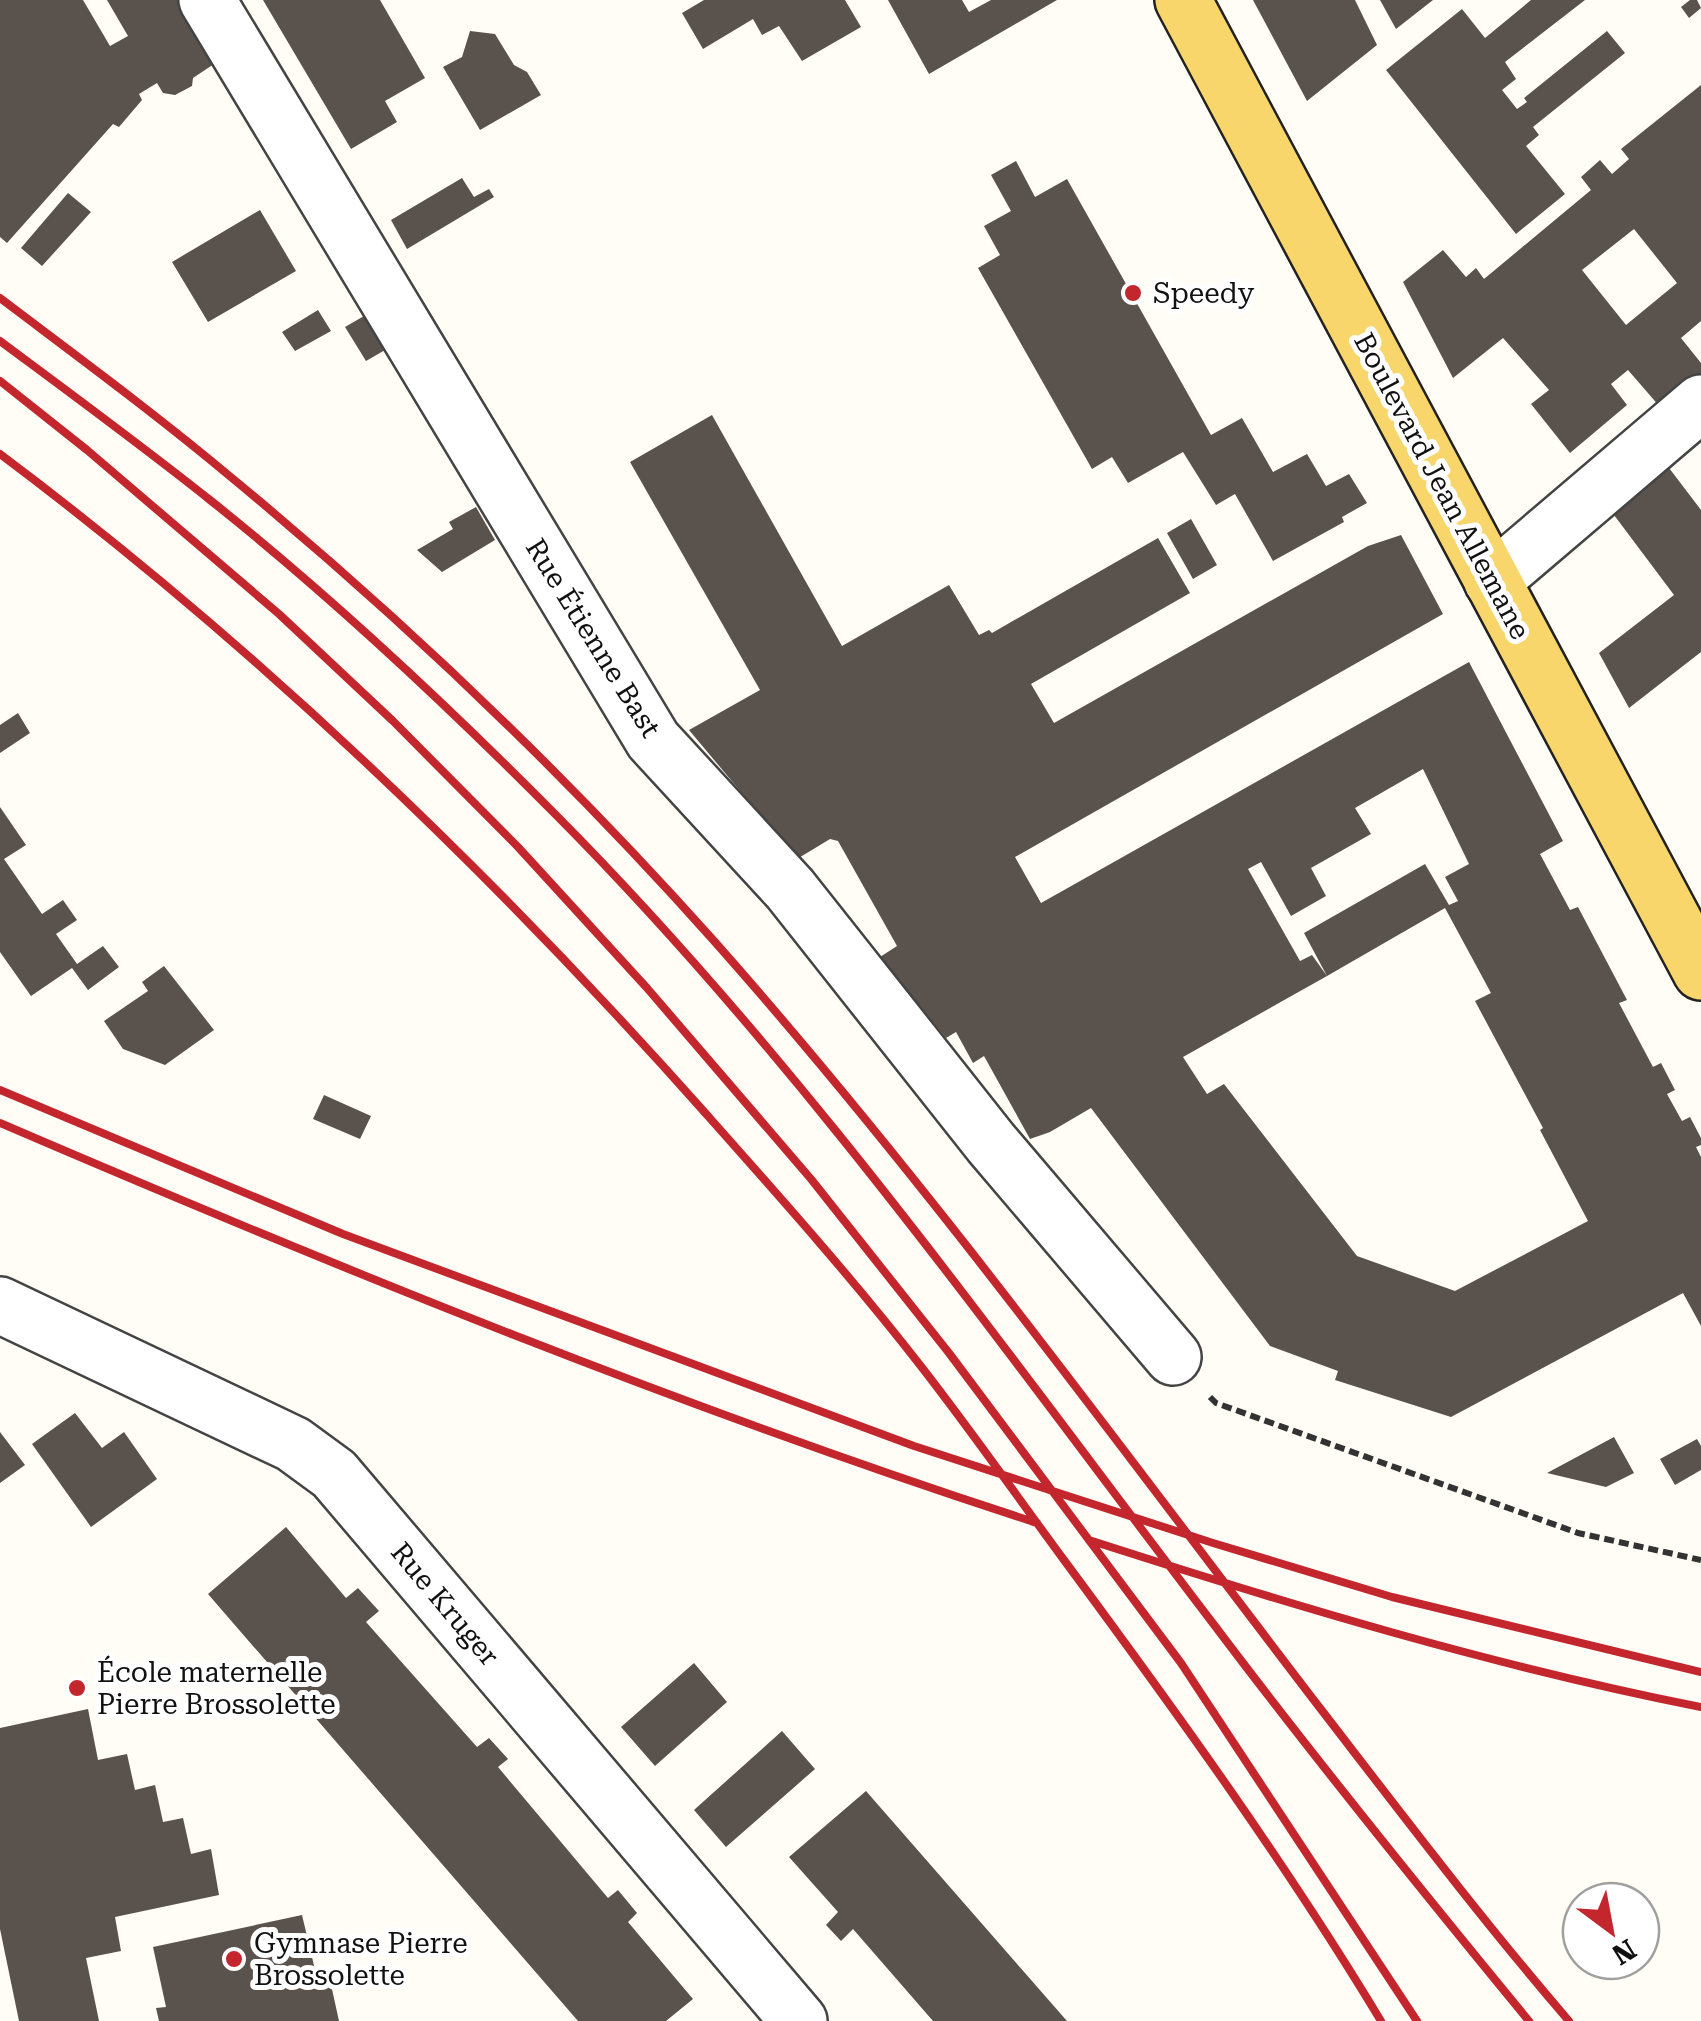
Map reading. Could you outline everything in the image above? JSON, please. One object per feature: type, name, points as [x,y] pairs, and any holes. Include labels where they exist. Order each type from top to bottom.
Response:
[{"type":"main road","name":"Boulevard Jean Allemane","points":[[1183,0],[1701,972]]},
{"type":"street","name":"Rue Étienne Bast","points":[[207,0],[653,740],[790,890],[990,1143],[1173,1357]]},
{"type":"street","points":[[1492,581],[1701,403]]},
{"type":"street","name":"Rue Kruger","points":[[0,1305],[293,1444],[334,1474],[799,2021]]},
{"type":"path","points":[[1173,1357],[1216,1403],[1578,1533],[1701,1560]]},
{"type":"building","points":[[0,0],[83,0],[110,46],[128,36],[107,0],[180,0],[217,62],[193,78],[192,86],[175,95],[163,93],[157,83],[139,94],[142,100],[119,127],[113,124],[7,243],[0,237]]},
{"type":"building","points":[[263,0],[380,0],[425,78],[385,101],[397,122],[351,149]]},
{"type":"building","points":[[704,0],[845,0],[861,27],[802,61],[779,26],[762,35],[753,19],[703,49],[682,13]]},
{"type":"building","points":[[888,0],[962,0],[969,12],[991,0],[1057,0],[929,74]]},
{"type":"building","points":[[1253,0],[1355,0],[1377,45],[1307,101]]},
{"type":"building","points":[[1380,0],[1433,0],[1396,29]]},
{"type":"building","points":[[1531,0],[1585,0],[1505,62],[1516,79],[1502,90],[1517,109],[1527,102],[1524,98],[1607,31],[1625,53],[1533,127],[1539,135],[1526,146],[1565,194],[1516,234],[1386,70],[1462,9],[1485,38]]},
{"type":"building","points":[[1697,0],[1701,8],[1689,18],[1681,7]]},
{"type":"building","points":[[470,31],[495,34],[514,65],[527,72],[541,95],[480,130],[443,67],[462,57]]},
{"type":"building","points":[[1701,85],[1701,321],[1681,338],[1701,363],[1701,389],[1667,415],[1628,370],[1611,384],[1627,405],[1570,453],[1531,404],[1549,390],[1503,338],[1453,378],[1403,282],[1443,250],[1466,277],[1476,268],[1484,279],[1591,190],[1581,177],[1600,160],[1612,174],[1629,159],[1621,149]],"holes":[[[1634,229],[1677,283],[1626,325],[1582,270]]]},
{"type":"building","points":[[1016,161],[1035,197],[1067,179],[1211,435],[1242,418],[1273,472],[1307,454],[1326,486],[1349,474],[1367,503],[1342,517],[1344,522],[1273,561],[1235,494],[1216,505],[1183,452],[1128,483],[1112,457],[1092,469],[978,268],[1000,255],[984,226],[1011,211],[991,175]]},
{"type":"building","points":[[462,178],[474,197],[489,189],[494,197],[407,249],[391,220]]},
{"type":"building","points":[[68,193],[91,212],[42,266],[21,248]]},
{"type":"building","points":[[260,210],[296,271],[208,322],[172,262]]},
{"type":"building","points":[[318,310],[331,331],[295,351],[282,332]]},
{"type":"building","points":[[364,316],[385,350],[366,361],[345,327]]},
{"type":"building","points":[[712,415],[842,646],[949,585],[979,635],[989,630],[992,633],[1158,538],[1190,593],[1031,684],[1054,723],[1368,546],[1401,535],[1443,614],[1015,857],[1041,903],[1469,662],[1563,841],[1540,854],[1570,910],[1578,907],[1627,1000],[1619,1003],[1653,1067],[1661,1063],[1675,1090],[1667,1094],[1682,1121],[1690,1117],[1701,1138],[1701,1145],[1696,1147],[1701,1157],[1701,1326],[1683,1293],[1451,1417],[1335,1380],[1338,1371],[1270,1346],[1091,1108],[1030,1139],[984,1056],[973,1063],[956,1032],[946,1038],[880,957],[897,946],[838,841],[830,839],[797,859],[689,730],[760,690],[630,462]],"holes":[[[1423,769],[1469,864],[1445,877],[1458,901],[1449,905],[1425,864],[1304,933],[1327,976],[1312,955],[1300,961],[1248,869],[1261,862],[1291,916],[1326,896],[1311,868],[1371,834],[1355,808]],[[1445,908],[1491,993],[1475,1001],[1588,1221],[1455,1291],[1357,1256],[1224,1084],[1207,1094],[1183,1057]]]},
{"type":"building","points":[[1663,460],[1701,510],[1701,652],[1629,708],[1599,653],[1674,595],[1605,503]]},
{"type":"building","points":[[476,507],[495,540],[442,572],[417,550],[453,529],[449,522]]},
{"type":"building","points":[[1191,519],[1217,565],[1193,579],[1167,533]]},
{"type":"building","points":[[18,713],[30,733],[0,753],[0,725]]},
{"type":"building","points":[[0,807],[26,845],[4,859],[42,914],[63,900],[77,920],[56,934],[77,964],[103,946],[119,967],[88,990],[72,968],[31,996],[0,952]]},
{"type":"building","points":[[164,966],[214,1030],[165,1065],[123,1049],[104,1021],[148,991],[142,982]]},
{"type":"building","points":[[324,1095],[371,1116],[360,1139],[313,1119]]},
{"type":"building","points":[[75,1413],[102,1448],[124,1432],[157,1479],[91,1527],[32,1444]]},
{"type":"building","points":[[0,1432],[25,1465],[0,1483]]},
{"type":"building","points":[[1614,1437],[1634,1473],[1606,1487],[1547,1473]]},
{"type":"building","points":[[1697,1439],[1701,1446],[1701,1470],[1675,1485],[1660,1459]]},
{"type":"building","points":[[286,1527],[346,1598],[358,1588],[379,1611],[366,1622],[477,1747],[489,1738],[508,1759],[498,1767],[608,1898],[618,1890],[637,1913],[628,1922],[693,1999],[666,2021],[578,2021],[208,1594]]},
{"type":"building","points":[[694,1663],[727,1702],[655,1766],[621,1727]]},
{"type":"building","points":[[88,1709],[98,1760],[127,1754],[135,1790],[155,1785],[163,1822],[183,1818],[191,1854],[211,1849],[219,1895],[115,1917],[121,1951],[86,1958],[99,2021],[19,2021],[0,1929],[0,1728]]},
{"type":"building","points":[[782,1731],[815,1769],[726,1847],[694,1810]]},
{"type":"building","points":[[866,1791],[1067,2021],[933,2021],[853,1929],[841,1941],[826,1925],[838,1912],[789,1857]]},
{"type":"building","name":"Gymnase Pierre Brossolette","points":[[302,1915],[316,1974],[328,1971],[339,2021],[159,2021],[156,2008],[166,2007],[153,1947]]},
{"type":"railway","points":[[0,298],[204,455],[359,587],[482,701],[659,880],[873,1128],[1411,1827],[1569,2021]]},
{"type":"railway","points":[[0,341],[210,500],[345,614],[516,775],[648,911],[818,1109],[899,1211],[1292,1726],[1529,2021]]},
{"type":"railway","points":[[0,381],[279,614],[518,847],[647,988],[811,1179],[949,1353],[1181,1663],[1417,2021]]},
{"type":"railway","points":[[0,454],[190,605],[371,767],[544,938],[762,1177],[869,1301],[975,1438],[1228,1787],[1381,2021]]},
{"type":"railway","points":[[0,1090],[343,1234],[914,1446],[1392,1597],[1701,1672]]},
{"type":"railway","points":[[0,1123],[514,1335],[774,1433],[1037,1523]]},
{"type":"railway","points":[[1089,1540],[1393,1632],[1546,1673],[1701,1707]]},
{"type":"place","name":"Speedy","points":[[1133,293]]},
{"type":"place","name":"École maternelle Pierre Brossolette","points":[[77,1688]]},
{"type":"place","name":"Gymnase Pierre Brossolette","points":[[234,1959]]}]
